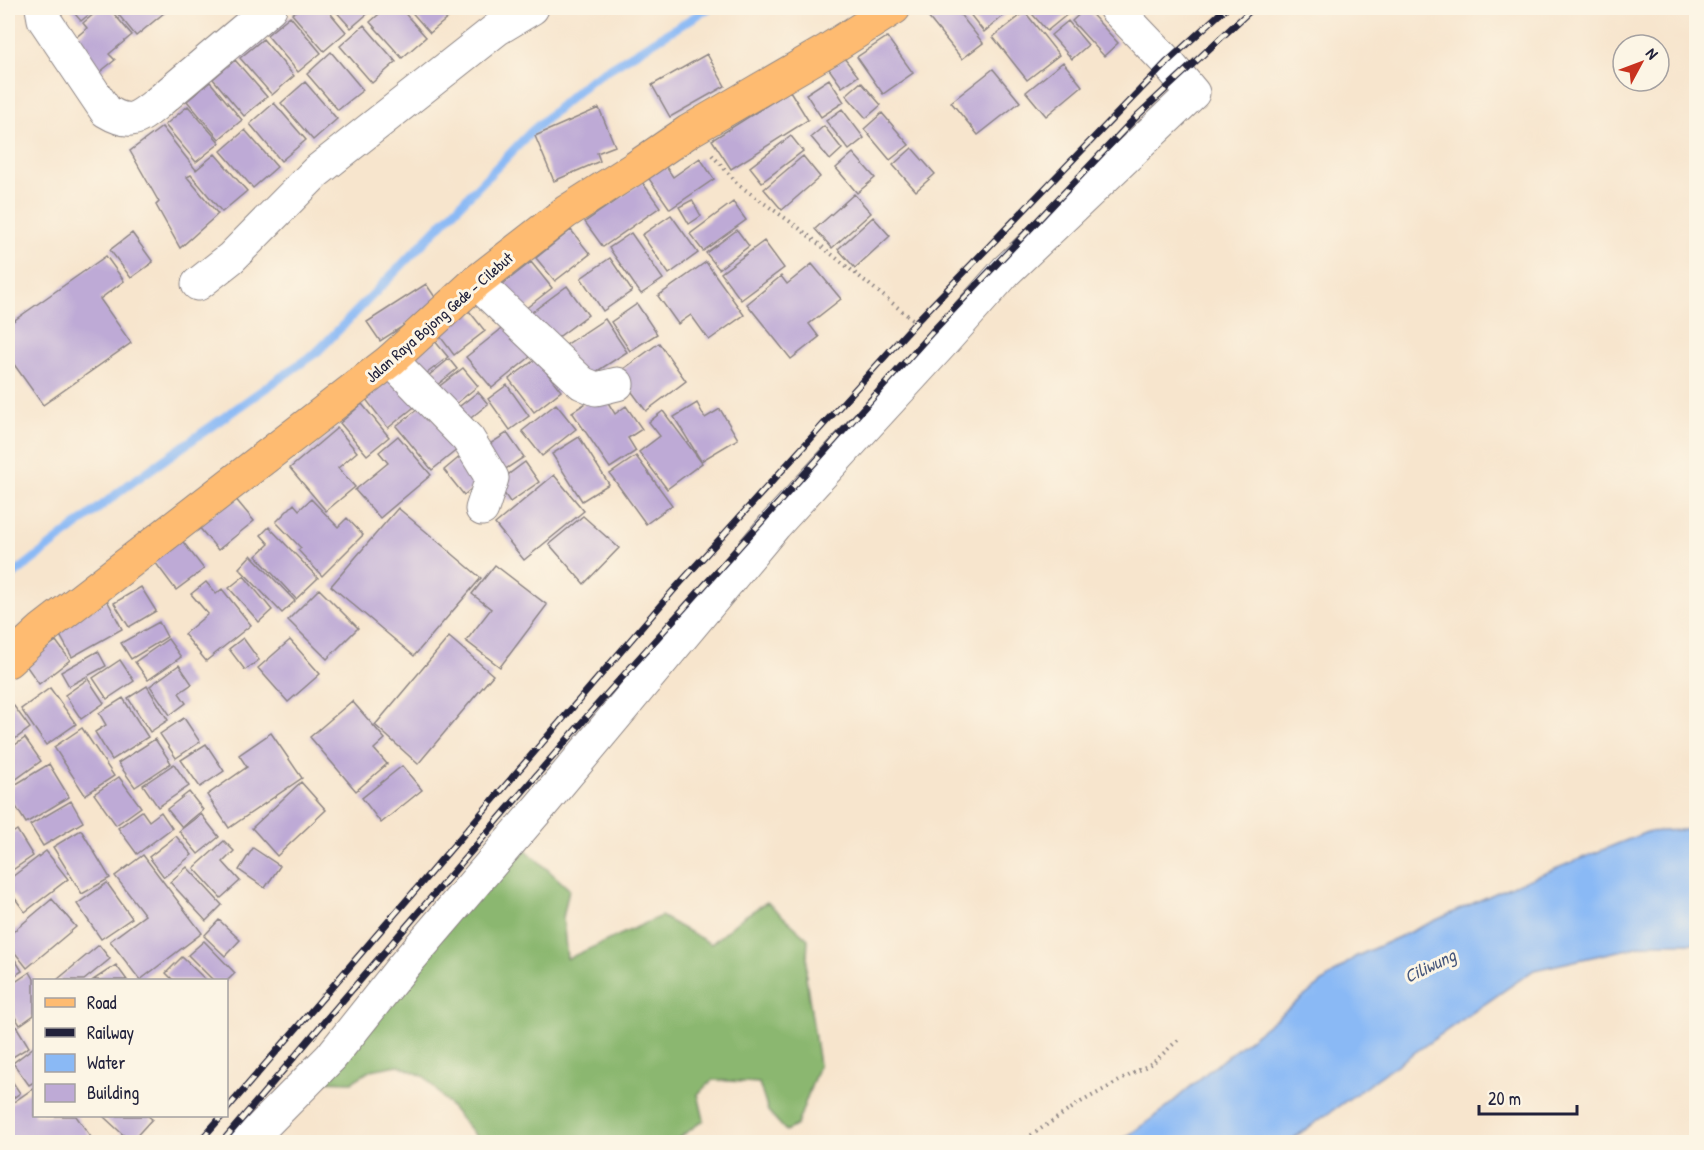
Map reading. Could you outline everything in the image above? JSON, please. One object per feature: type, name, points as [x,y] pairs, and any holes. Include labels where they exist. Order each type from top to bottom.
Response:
[{"type":"main road","name":"Jalan Raya Bojong Gede - Cilebut","points":[[8,661],[43,629],[391,360],[476,282],[566,212],[689,131],[828,50],[894,8]]},
{"type":"street","points":[[42,8],[44,19],[106,111],[128,120],[140,117],[270,8]]},
{"type":"street","points":[[198,284],[231,258],[316,172],[497,29],[532,8]]},
{"type":"street","points":[[247,1143],[331,1057],[401,969],[775,525],[1006,271],[1193,93],[1167,62],[1114,8]]},
{"type":"street","points":[[476,282],[582,383],[596,389],[617,384]]},
{"type":"street","points":[[391,360],[468,439],[480,458],[492,478],[482,508]]},
{"type":"path","points":[[689,131],[740,186],[800,228],[943,342]]},
{"type":"path","points":[[1021,1143],[1081,1102],[1154,1062],[1178,1040]]},
{"type":"green space","points":[[525,849],[569,889],[563,918],[567,959],[661,916],[711,944],[743,917],[767,902],[808,939],[806,977],[819,1065],[797,1125],[786,1131],[768,1111],[759,1083],[713,1080],[698,1094],[704,1120],[673,1142],[481,1142],[425,1077],[398,1065],[371,1070],[352,1082],[321,1081],[492,856]]},
{"type":"water","name":"Ciliwung","points":[[1696,829],[1696,943],[1654,943],[1534,970],[1288,1142],[1119,1142],[1161,1112],[1211,1069],[1355,957],[1500,891],[1647,832]]},
{"type":"building","points":[[70,8],[97,8],[81,21]]},
{"type":"building","points":[[101,8],[109,8],[132,35],[109,54],[115,60],[96,75],[73,40],[87,28],[83,23]]},
{"type":"building","points":[[113,8],[170,8],[136,36]]},
{"type":"building","points":[[300,8],[326,8],[346,32],[324,51],[292,14]]},
{"type":"building","points":[[333,8],[372,8],[373,9],[351,28]]},
{"type":"building","points":[[386,8],[400,8],[426,37],[402,58],[370,22]]},
{"type":"building","points":[[408,8],[451,8],[455,12],[430,33]]},
{"type":"building","points":[[929,8],[955,8],[983,43],[962,59],[924,12]]},
{"type":"building","points":[[965,8],[1013,8],[984,32]]},
{"type":"building","points":[[1027,8],[1075,8],[1047,31]]},
{"type":"building","points":[[1086,8],[1118,43],[1104,56],[1072,21]]},
{"type":"building","points":[[1025,12],[1059,55],[1027,80],[993,37]]},
{"type":"building","points":[[290,16],[321,53],[298,72],[267,35]]},
{"type":"building","points":[[1068,21],[1088,45],[1072,59],[1051,35]]},
{"type":"building","points":[[364,25],[396,62],[372,83],[340,46]]},
{"type":"building","points":[[887,37],[913,73],[883,94],[857,57]]},
{"type":"building","points":[[263,39],[294,76],[272,95],[240,58]]},
{"type":"building","points":[[331,52],[363,90],[338,110],[307,74]]},
{"type":"building","points":[[707,54],[725,86],[670,117],[652,85]]},
{"type":"building","points":[[844,58],[858,76],[842,87],[829,69]]},
{"type":"building","points":[[235,60],[267,97],[244,116],[213,79]]},
{"type":"building","points":[[1063,62],[1082,86],[1046,116],[1026,92]]},
{"type":"building","points":[[993,69],[1020,102],[978,135],[951,102]]},
{"type":"building","points":[[829,79],[844,102],[821,117],[806,94]]},
{"type":"building","points":[[210,82],[242,120],[219,139],[187,101]]},
{"type":"building","points":[[305,82],[337,119],[313,140],[281,103]]},
{"type":"building","points":[[861,82],[881,105],[866,118],[846,95]]},
{"type":"building","points":[[790,91],[808,120],[731,169],[712,140]]},
{"type":"building","points":[[274,103],[306,140],[281,161],[250,124]]},
{"type":"building","points":[[188,106],[220,143],[196,162],[165,125]]},
{"type":"building","points":[[599,108],[615,146],[597,153],[600,161],[554,181],[535,136]]},
{"type":"building","points":[[842,109],[864,138],[849,150],[826,121]]},
{"type":"building","points":[[882,113],[909,145],[890,160],[864,129]]},
{"type":"building","points":[[824,126],[842,149],[830,160],[811,137]]},
{"type":"building","points":[[162,127],[196,170],[215,154],[247,191],[222,212],[191,175],[187,177],[218,214],[180,248],[156,205],[159,202],[130,151]]},
{"type":"building","points":[[245,130],[277,167],[253,188],[221,151]]},
{"type":"building","points":[[791,136],[803,151],[762,182],[750,167]]},
{"type":"building","points":[[912,148],[935,174],[916,191],[893,165]]},
{"type":"building","points":[[853,153],[875,178],[857,193],[836,168]]},
{"type":"building","points":[[803,156],[820,177],[782,210],[764,189]]},
{"type":"building","points":[[700,158],[714,179],[670,209],[645,173],[662,161],[673,177]]},
{"type":"building","points":[[642,182],[660,207],[603,247],[585,222]]},
{"type":"building","points":[[854,194],[871,213],[832,248],[815,229]]},
{"type":"building","points":[[692,200],[701,216],[689,224],[679,207]]},
{"type":"building","points":[[733,202],[746,220],[703,251],[690,234]]},
{"type":"building","points":[[671,215],[698,253],[669,274],[642,235]]},
{"type":"building","points":[[873,217],[890,236],[855,268],[838,249]]},
{"type":"building","points":[[571,230],[590,254],[555,281],[536,258]]},
{"type":"building","points":[[737,230],[749,246],[719,269],[706,253]]},
{"type":"building","points":[[132,233],[153,262],[131,278],[110,250]]},
{"type":"building","points":[[631,233],[663,279],[641,294],[609,248]]},
{"type":"building","points":[[764,241],[784,268],[741,300],[721,273]]},
{"type":"building","points":[[106,256],[124,281],[100,299],[131,343],[43,405],[8,356],[8,322],[9,324]]},
{"type":"building","points":[[610,258],[632,291],[603,311],[581,278]]},
{"type":"building","points":[[531,262],[552,288],[520,313],[499,287]]},
{"type":"building","points":[[706,262],[744,315],[709,340],[691,315],[678,324],[658,296]]},
{"type":"building","points":[[812,264],[841,299],[809,324],[819,337],[791,359],[747,304],[781,276],[787,284]]},
{"type":"building","points":[[426,284],[439,303],[380,341],[367,322]]},
{"type":"building","points":[[567,286],[588,315],[549,344],[528,315]]},
{"type":"building","points":[[637,304],[657,334],[630,351],[611,322]]},
{"type":"building","points":[[469,311],[485,331],[454,355],[439,335]]},
{"type":"building","points":[[605,319],[627,352],[585,379],[563,347]]},
{"type":"building","points":[[505,326],[530,357],[492,388],[466,357]]},
{"type":"building","points":[[434,340],[448,357],[418,380],[405,363]]},
{"type":"building","points":[[659,343],[686,381],[646,411],[618,373]]},
{"type":"building","points":[[449,359],[457,369],[431,390],[423,380]]},
{"type":"building","points":[[536,359],[561,391],[534,412],[509,379]]},
{"type":"building","points":[[463,368],[478,386],[447,411],[432,392]]},
{"type":"building","points":[[395,375],[418,404],[388,428],[365,398]]},
{"type":"building","points":[[507,385],[529,416],[510,430],[488,399]]},
{"type":"building","points":[[478,392],[488,404],[461,426],[451,413]]},
{"type":"building","points":[[602,393],[615,414],[626,406],[642,429],[628,438],[636,451],[610,468],[572,412]]},
{"type":"building","points":[[697,403],[705,418],[720,409],[738,439],[701,461],[674,417]]},
{"type":"building","points":[[362,404],[389,437],[367,455],[340,423]]},
{"type":"building","points":[[556,404],[576,429],[542,456],[522,431]]},
{"type":"building","points":[[423,405],[458,449],[432,470],[396,426]]},
{"type":"building","points":[[663,411],[702,463],[667,489],[639,452],[660,436],[649,422]]},
{"type":"building","points":[[337,428],[357,452],[338,468],[355,487],[326,511],[290,468]]},
{"type":"building","points":[[507,433],[524,457],[498,474],[482,449]]},
{"type":"building","points":[[398,436],[431,475],[380,518],[355,490],[388,463],[379,452]]},
{"type":"building","points":[[579,437],[609,484],[582,501],[552,454]]},
{"type":"building","points":[[462,455],[482,480],[464,495],[444,470]]},
{"type":"building","points":[[636,456],[672,505],[646,524],[610,474]]},
{"type":"building","points":[[525,462],[539,482],[510,502],[497,483]]},
{"type":"building","points":[[554,475],[584,511],[524,560],[495,524]]},
{"type":"building","points":[[234,497],[254,521],[218,550],[198,526]]},
{"type":"building","points":[[311,499],[338,527],[347,518],[363,535],[322,576],[298,550],[301,548],[276,522],[294,504],[299,510]]},
{"type":"building","points":[[398,508],[481,578],[414,656],[331,586]]},
{"type":"building","points":[[583,516],[619,548],[584,584],[549,544]]},
{"type":"building","points":[[269,527],[318,578],[296,599],[256,556],[269,544],[261,535]]},
{"type":"building","points":[[180,538],[204,569],[176,590],[152,558]]},
{"type":"building","points":[[251,555],[295,601],[282,613],[239,568]]},
{"type":"building","points":[[495,565],[547,605],[500,667],[466,641],[491,609],[472,594]]},
{"type":"building","points":[[244,576],[272,610],[259,622],[229,588]]},
{"type":"building","points":[[206,582],[216,594],[222,589],[251,625],[206,661],[184,634],[208,614],[191,594]]},
{"type":"building","points":[[141,587],[156,611],[129,627],[114,603]]},
{"type":"building","points":[[319,589],[358,628],[327,659],[288,620]]},
{"type":"building","points":[[107,600],[122,629],[72,657],[56,628]]},
{"type":"building","points":[[159,622],[167,637],[131,659],[121,643]]},
{"type":"building","points":[[449,637],[493,675],[418,764],[375,725]]},
{"type":"building","points":[[243,638],[259,660],[245,670],[229,649]]},
{"type":"building","points":[[168,639],[181,657],[148,680],[135,662]]},
{"type":"building","points":[[290,640],[320,674],[288,702],[258,668]]},
{"type":"building","points":[[56,641],[70,660],[39,684],[25,664]]},
{"type":"building","points":[[98,651],[106,666],[69,686],[61,672]]},
{"type":"building","points":[[120,660],[134,681],[107,699],[93,678]]},
{"type":"building","points":[[179,665],[192,684],[179,693],[186,703],[170,715],[150,686]]},
{"type":"building","points":[[88,679],[104,703],[81,719],[65,695]]},
{"type":"building","points":[[147,686],[168,720],[150,732],[128,698]]},
{"type":"building","points":[[50,688],[76,724],[46,745],[21,709]]},
{"type":"building","points":[[8,698],[30,728],[8,744]]},
{"type":"building","points":[[123,698],[148,737],[112,760],[95,732],[106,725],[99,713]]},
{"type":"building","points":[[352,701],[385,739],[374,749],[387,764],[356,791],[310,737]]},
{"type":"building","points":[[184,718],[200,742],[176,758],[160,734]]},
{"type":"building","points":[[82,728],[114,776],[85,795],[54,747]]},
{"type":"building","points":[[271,733],[302,778],[229,828],[207,795],[247,767],[239,755]]},
{"type":"building","points":[[25,738],[41,761],[8,785],[8,750]]},
{"type":"building","points":[[155,739],[171,763],[135,787],[118,763]]},
{"type":"building","points":[[206,744],[224,771],[200,787],[181,760]]},
{"type":"building","points":[[49,764],[69,797],[26,823],[8,794],[8,789]]},
{"type":"building","points":[[174,764],[189,786],[158,807],[143,785]]},
{"type":"building","points":[[402,766],[422,790],[381,823],[362,798]]},
{"type":"building","points":[[119,777],[141,807],[116,825],[94,794]]},
{"type":"building","points":[[301,782],[326,810],[277,856],[252,828]]},
{"type":"building","points":[[189,792],[203,810],[182,827],[167,809]]},
{"type":"building","points":[[71,801],[83,822],[43,846],[30,825]]},
{"type":"building","points":[[142,811],[149,821],[161,812],[172,828],[137,854],[118,828]]},
{"type":"building","points":[[201,814],[219,837],[198,854],[179,831]]},
{"type":"building","points":[[17,830],[33,856],[8,873],[8,836]]},
{"type":"building","points":[[81,830],[110,878],[82,894],[53,847]]},
{"type":"building","points":[[176,836],[192,855],[164,877],[149,857]]},
{"type":"building","points":[[224,841],[234,851],[223,862],[240,881],[221,898],[194,868]]},
{"type":"building","points":[[253,848],[280,866],[265,888],[239,870]]},
{"type":"building","points":[[46,851],[68,879],[25,912],[8,889],[8,880]]},
{"type":"building","points":[[143,855],[202,933],[141,979],[110,941],[145,915],[115,876]]},
{"type":"building","points":[[187,867],[222,905],[206,921],[170,882]]},
{"type":"building","points":[[107,883],[132,918],[101,939],[77,904]]},
{"type":"building","points":[[52,899],[76,927],[27,968],[8,944],[8,936]]},
{"type":"building","points":[[219,920],[240,940],[225,956],[204,936]]},
{"type":"building","points":[[204,941],[235,973],[228,980],[212,979],[188,955]]},
{"type":"building","points":[[99,945],[110,959],[85,979],[58,979]]},
{"type":"building","points":[[11,953],[22,971],[8,980],[8,955]]},
{"type":"building","points":[[182,957],[205,979],[172,979],[166,973]]},
{"type":"building","points":[[116,965],[126,979],[95,979]]},
{"type":"building","points":[[30,972],[34,979],[33,1016],[20,1025],[8,1006],[8,987]]},
{"type":"building","points":[[16,1026],[29,1047],[8,1060],[8,1031]]},
{"type":"building","points":[[33,1048],[33,1083],[29,1085],[13,1063]]},
{"type":"building","points":[[8,1075],[20,1093],[8,1102]]},
{"type":"building","points":[[33,1089],[33,1117],[77,1117],[93,1140],[89,1142],[62,1142],[60,1139],[55,1142],[8,1142],[8,1106]]},
{"type":"building","points":[[104,1117],[149,1117],[152,1119],[131,1142]]},
{"type":"waterway","points":[[8,579],[127,486],[318,351],[531,132],[589,81],[709,8]]},
{"type":"railway","points":[[228,1108],[672,592],[916,322],[1167,62],[1226,8]]},
{"type":"railway","points":[[222,1142],[597,705],[932,332],[1138,115],[1253,8]]},
{"type":"railway","points":[[199,1142],[221,1117]]}]
